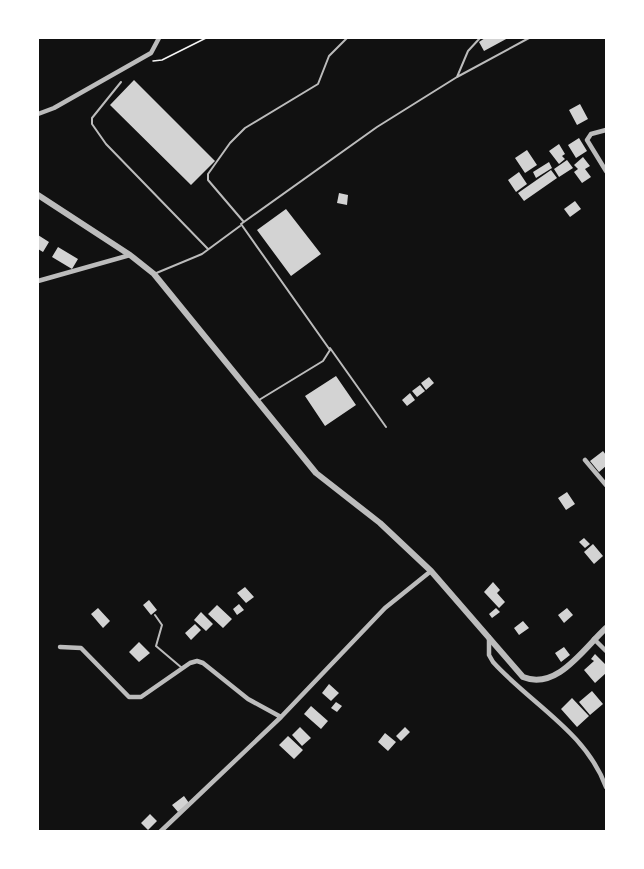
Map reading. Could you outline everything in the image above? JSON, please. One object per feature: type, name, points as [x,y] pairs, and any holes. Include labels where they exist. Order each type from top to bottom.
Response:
[{"type":"street","points":[[38,114],[54,108],[155,50],[159,38]]},
{"type":"street","points":[[606,130],[591,135],[587,140],[606,171]]},
{"type":"street","points":[[38,195],[130,255],[154,274],[259,400],[316,473],[380,523],[431,571],[523,677],[535,682],[547,680],[560,673],[606,628]]},
{"type":"street","points":[[38,281],[130,255]]},
{"type":"street","points":[[585,460],[606,485]]},
{"type":"street","points":[[159,831],[281,717],[385,608],[431,571]]},
{"type":"street","points":[[489,637],[489,655],[493,662],[566,726],[602,774],[606,787]]},
{"type":"street","points":[[594,639],[606,651]]},
{"type":"street","points":[[60,647],[81,648],[129,697],[136,699],[190,663],[203,663],[248,699],[281,717]]},
{"type":"lane","points":[[244,221],[208,180],[208,174],[230,143],[245,128],[318,84],[328,56],[347,38]]},
{"type":"lane","points":[[457,77],[468,51],[480,38]]},
{"type":"lane","points":[[154,274],[208,249],[377,127],[457,77],[529,38]]},
{"type":"lane","points":[[122,82],[92,118],[92,124],[106,144],[208,249]]},
{"type":"lane","points":[[240,226],[386,427]]},
{"type":"lane","points":[[259,400],[323,361],[329,354],[329,346]]},
{"type":"lane","points":[[155,615],[162,625],[156,646],[182,668]]},
{"type":"path","points":[[140,59],[162,60],[206,38]]},
{"type":"building","points":[[485,38],[508,38],[484,51],[479,42]]},
{"type":"building","points":[[134,80],[215,161],[191,185],[110,105]]},
{"type":"building","points":[[580,104],[588,119],[577,125],[569,110]]},
{"type":"building","points":[[579,138],[587,151],[576,158],[568,145]]},
{"type":"building","points":[[559,144],[565,154],[562,156],[565,159],[559,164],[549,151]]},
{"type":"building","points":[[527,150],[537,165],[525,173],[515,158]]},
{"type":"building","points":[[583,157],[590,166],[585,169],[591,177],[582,183],[574,172],[578,169],[574,165]]},
{"type":"building","points":[[567,160],[573,168],[559,177],[554,169]]},
{"type":"building","points":[[549,162],[552,168],[536,178],[533,172]]},
{"type":"building","points":[[551,170],[557,178],[524,201],[518,193]]},
{"type":"building","points":[[519,172],[527,184],[516,192],[508,180]]},
{"type":"building","points":[[339,193],[348,195],[347,205],[337,203]]},
{"type":"building","points":[[575,201],[581,209],[570,217],[564,209]]},
{"type":"building","points":[[286,209],[321,254],[291,276],[257,230]]},
{"type":"building","points":[[38,235],[49,242],[43,252],[38,249]]},
{"type":"building","points":[[58,247],[78,259],[72,269],[52,257]]},
{"type":"building","points":[[336,376],[356,405],[325,426],[305,396]]},
{"type":"building","points":[[429,377],[434,383],[426,390],[421,383]]},
{"type":"building","points":[[420,385],[425,391],[417,397],[412,391]]},
{"type":"building","points":[[410,393],[415,400],[407,406],[402,400]]},
{"type":"building","points":[[603,451],[606,455],[606,466],[599,472],[590,461]]},
{"type":"building","points":[[567,492],[575,504],[566,510],[558,498]]},
{"type":"building","points":[[584,538],[590,544],[585,548],[579,542]]},
{"type":"building","points":[[593,544],[603,556],[594,564],[584,552]]},
{"type":"building","points":[[493,582],[500,590],[497,593],[505,602],[499,608],[484,592]]},
{"type":"building","points":[[245,587],[254,597],[246,603],[237,593]]},
{"type":"building","points":[[149,600],[157,610],[151,615],[143,605]]},
{"type":"building","points":[[239,604],[244,610],[237,615],[233,609]]},
{"type":"building","points":[[217,605],[232,619],[223,628],[208,614]]},
{"type":"building","points":[[98,608],[110,621],[103,628],[91,614]]},
{"type":"building","points":[[496,608],[500,612],[492,618],[489,614]]},
{"type":"building","points":[[567,608],[573,615],[564,623],[558,615]]},
{"type":"building","points":[[201,612],[213,624],[206,631],[194,620]]},
{"type":"building","points":[[523,621],[529,628],[519,635],[514,628]]},
{"type":"building","points":[[195,624],[201,630],[191,640],[185,633]]},
{"type":"building","points":[[139,642],[150,653],[139,662],[129,652]]},
{"type":"building","points":[[564,647],[570,655],[561,662],[555,653]]},
{"type":"building","points":[[595,654],[606,665],[606,673],[595,683],[584,670],[594,661],[591,659]]},
{"type":"building","points":[[329,684],[339,693],[331,701],[322,693]]},
{"type":"building","points":[[592,691],[603,704],[590,715],[579,702]]},
{"type":"building","points":[[572,698],[589,716],[577,727],[561,709]]},
{"type":"building","points":[[336,702],[342,706],[337,712],[331,708]]},
{"type":"building","points":[[311,706],[328,721],[321,729],[304,714]]},
{"type":"building","points":[[300,727],[311,738],[302,746],[292,735]]},
{"type":"building","points":[[405,727],[410,732],[401,741],[396,736]]},
{"type":"building","points":[[385,733],[396,742],[388,751],[378,742]]},
{"type":"building","points":[[288,736],[303,750],[294,759],[279,745]]},
{"type":"building","points":[[184,796],[189,803],[178,812],[172,805]]},
{"type":"building","points":[[150,814],[157,821],[148,830],[141,823]]}]
